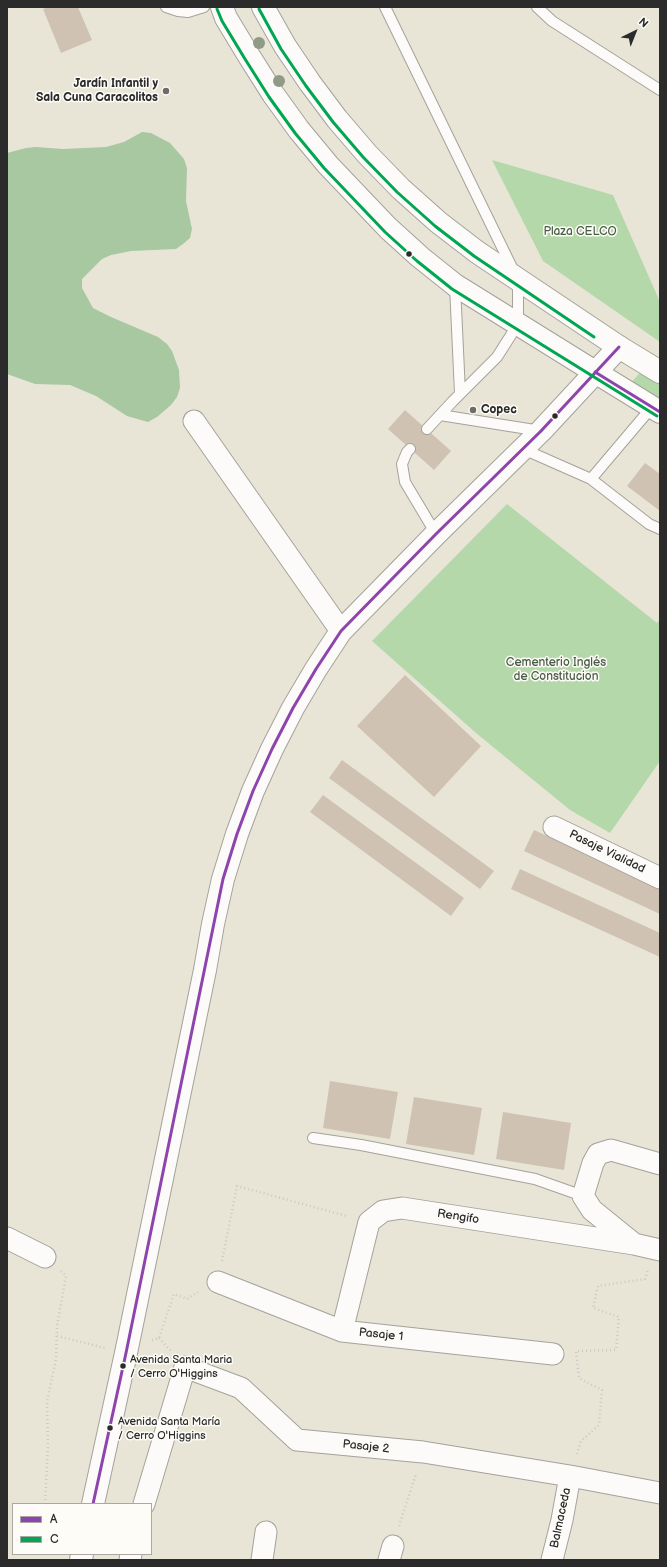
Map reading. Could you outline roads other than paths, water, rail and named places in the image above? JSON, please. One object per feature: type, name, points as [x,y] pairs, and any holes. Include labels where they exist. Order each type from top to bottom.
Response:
[{"type":"main road","points":[[222,7],[226,18],[249,56],[273,94],[299,130],[328,165],[388,228],[454,285],[656,410]]},
{"type":"main road","points":[[264,7],[285,46],[337,120],[366,154],[401,189],[438,222],[477,252],[660,372]]},
{"type":"main road","points":[[93,1503],[126,1353],[223,879],[237,834],[253,791],[272,749],[312,675],[341,631],[436,534],[541,431],[619,346]]},
{"type":"street","points":[[194,421],[341,631]]},
{"type":"street","name":"Pasaje Vialidad","points":[[554,827],[660,878]]},
{"type":"street","points":[[634,1244],[592,1210],[583,1196],[593,1163],[598,1154],[611,1150],[660,1164]]},
{"type":"street","name":"Rengifo","points":[[342,1331],[369,1222],[383,1211],[402,1208],[634,1244],[657,1249]]},
{"type":"street","points":[[7,1238],[45,1256]]},
{"type":"street","name":"Pasaje 1","points":[[218,1282],[342,1331],[553,1354]]},
{"type":"street","name":"Pasaje 2","points":[[144,1503],[185,1367],[241,1388],[297,1440],[423,1452],[570,1476],[660,1493]]},
{"type":"street","name":"Balmaceda","points":[[552,1560],[562,1520],[570,1476]]},
{"type":"street","points":[[262,1560],[266,1532]]},
{"type":"lane","points":[[166,7],[178,11],[188,12],[204,7]]},
{"type":"lane","points":[[385,7],[518,280],[518,324],[497,357],[460,393],[427,429]]},
{"type":"lane","points":[[537,7],[552,21],[660,90]]},
{"type":"lane","points":[[454,285],[460,393]]},
{"type":"lane","points":[[591,479],[656,410]]},
{"type":"lane","points":[[440,415],[541,431]]},
{"type":"lane","points":[[410,449],[407,452],[402,464],[404,482],[436,534]]},
{"type":"lane","points":[[523,449],[591,479],[648,524],[660,529]]},
{"type":"lane","points":[[313,1138],[361,1145],[535,1179],[583,1196]]},
{"type":"place","name":"Jardín Infantil y Sala Cuna Caracolitos","points":[[166,91]]},
{"type":"place","name":"Copec","points":[[473,410]]},
{"type":"place","name":"Avenida Santa Maria / Cerro O'Higgins","points":[[123,1366]]},
{"type":"place","name":"Avenida Santa María / Cerro O'Higgins","points":[[110,1428]]},
{"type":"park label","name":"Plaza CELCO","points":[[580,232]]},
{"type":"park label","name":"Cementerio Inglés de Constitucion","points":[[556,670]]}]
